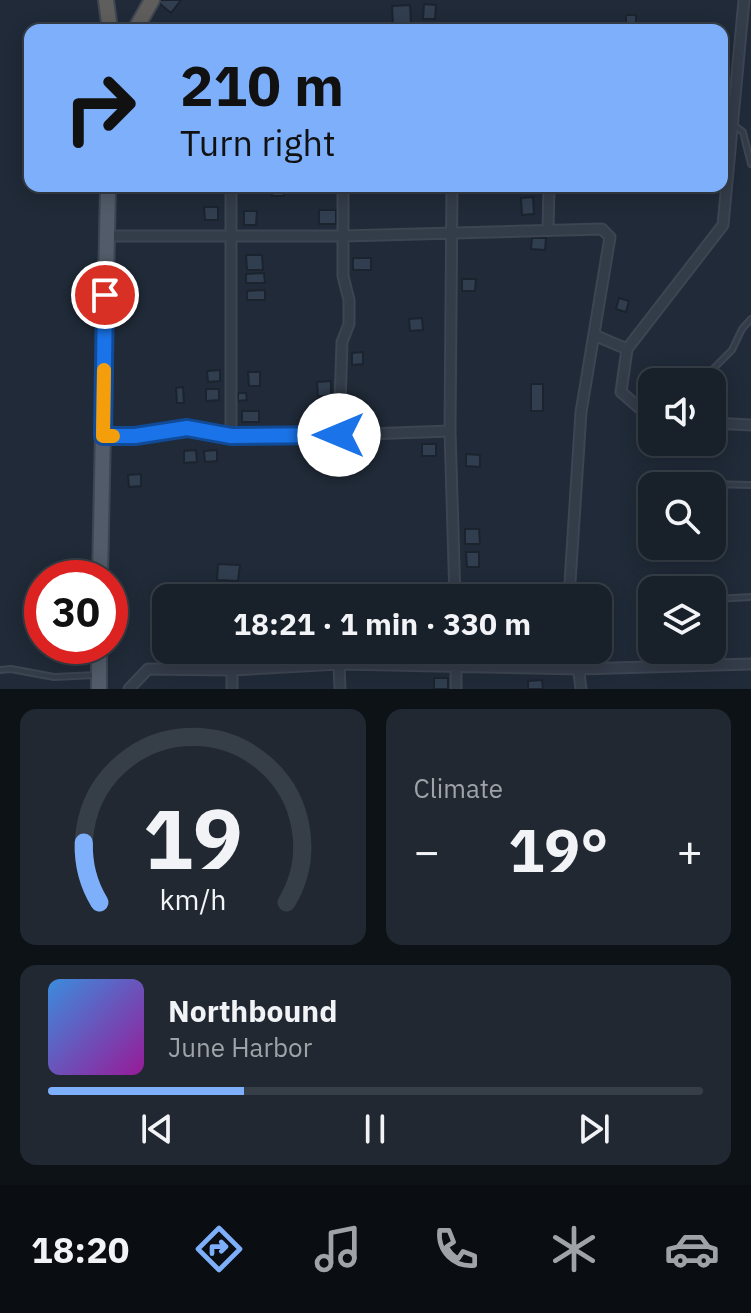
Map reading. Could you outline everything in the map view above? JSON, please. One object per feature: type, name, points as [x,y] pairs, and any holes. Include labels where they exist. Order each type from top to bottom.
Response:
[{"type":"highway","points":[[109,0],[110,24]]},
{"type":"highway","points":[[138,24],[152,0]]},
{"type":"main road","points":[[100,560],[108,192]]},
{"type":"street","points":[[728,175],[744,0]]},
{"type":"street","points":[[231,192],[231,436]]},
{"type":"street","points":[[339,435],[342,342],[349,324],[349,300],[343,276],[343,192]]},
{"type":"street","points":[[452,192],[450,431],[455,584]]},
{"type":"street","points":[[548,230],[549,192]]},
{"type":"street","points":[[638,407],[621,392],[627,349],[723,225],[726,192]]},
{"type":"street","points":[[106,236],[343,236],[602,229],[610,237],[581,412],[570,584]]},
{"type":"street","points":[[594,335],[627,349]]},
{"type":"street","points":[[726,424],[751,425]]},
{"type":"street","points":[[103,436],[135,436],[187,428],[231,436],[450,431]]},
{"type":"street","points":[[339,664],[340,689]]},
{"type":"street","points":[[129,689],[148,669],[232,670],[339,664],[579,669],[751,664]]},
{"type":"street","points":[[578,664],[581,689]]},
{"type":"street","points":[[456,666],[456,689]]},
{"type":"street","points":[[232,670],[232,689]]},
{"type":"lane","points":[[733,125],[743,132],[751,164]]},
{"type":"lane","points":[[714,368],[732,350],[742,329],[751,319]]},
{"type":"lane","points":[[726,484],[751,485]]},
{"type":"lane","points":[[726,598],[751,597]]},
{"type":"lane","points":[[0,670],[99,682]]},
{"type":"building","points":[[161,0],[181,0],[171,13],[159,3]]},
{"type":"building","points":[[424,4],[436,5],[435,19],[423,19]]},
{"type":"building","points":[[410,5],[411,23],[393,24],[392,6]]},
{"type":"building","points":[[626,15],[636,15],[636,24],[626,24]]},
{"type":"building","points":[[272,192],[284,192],[284,196],[272,196]]},
{"type":"building","points":[[533,197],[534,214],[522,215],[521,198]]},
{"type":"building","points":[[204,207],[218,207],[218,220],[205,220]]},
{"type":"building","points":[[319,210],[336,210],[336,224],[319,224]]},
{"type":"building","points":[[244,211],[257,211],[256,225],[244,225]]},
{"type":"building","points":[[532,238],[546,238],[545,250],[531,249]]},
{"type":"building","points":[[246,255],[262,255],[263,270],[247,270]]},
{"type":"building","points":[[353,258],[371,258],[371,270],[353,270]]},
{"type":"building","points":[[264,273],[265,283],[246,283],[246,274]]},
{"type":"building","points":[[462,279],[476,279],[475,291],[462,291]]},
{"type":"building","points":[[265,290],[265,300],[247,300],[247,291]]},
{"type":"building","points":[[619,298],[629,301],[626,312],[616,309]]},
{"type":"building","points":[[422,318],[423,330],[410,331],[409,319]]},
{"type":"building","points":[[363,352],[363,364],[352,365],[352,353]]},
{"type":"building","points":[[220,370],[220,381],[208,382],[207,371]]},
{"type":"building","points":[[248,372],[260,372],[260,386],[249,386]]},
{"type":"building","points":[[331,381],[331,396],[318,396],[317,382]]},
{"type":"building","points":[[531,384],[543,384],[543,411],[531,411]]},
{"type":"building","points":[[183,387],[184,403],[177,403],[176,388]]},
{"type":"building","points":[[206,389],[219,389],[219,400],[206,401]]},
{"type":"building","points":[[238,393],[246,393],[247,400],[238,401]]},
{"type":"building","points":[[242,411],[259,411],[259,422],[242,422]]},
{"type":"building","points":[[331,411],[331,426],[315,426],[315,412]]},
{"type":"building","points":[[422,444],[436,444],[436,456],[422,456]]},
{"type":"building","points":[[196,450],[197,462],[184,463],[184,451]]},
{"type":"building","points":[[217,450],[217,461],[205,462],[204,451]]},
{"type":"building","points":[[466,454],[480,455],[480,467],[466,466]]},
{"type":"building","points":[[141,474],[141,486],[129,487],[128,475]]},
{"type":"building","points":[[465,529],[479,529],[480,544],[465,544]]},
{"type":"building","points":[[466,552],[479,552],[479,567],[467,567]]},
{"type":"building","points":[[218,564],[240,565],[238,581],[217,580]]},
{"type":"building","points":[[434,678],[448,678],[448,689],[434,689]]},
{"type":"building","points":[[542,680],[543,689],[528,689],[528,681]]},
{"type":"slow traffic","points":[[104,370],[103,436],[113,436]]},
{"type":"route","points":[[105,295],[103,436],[135,436],[187,428],[231,436],[339,435]]}]
